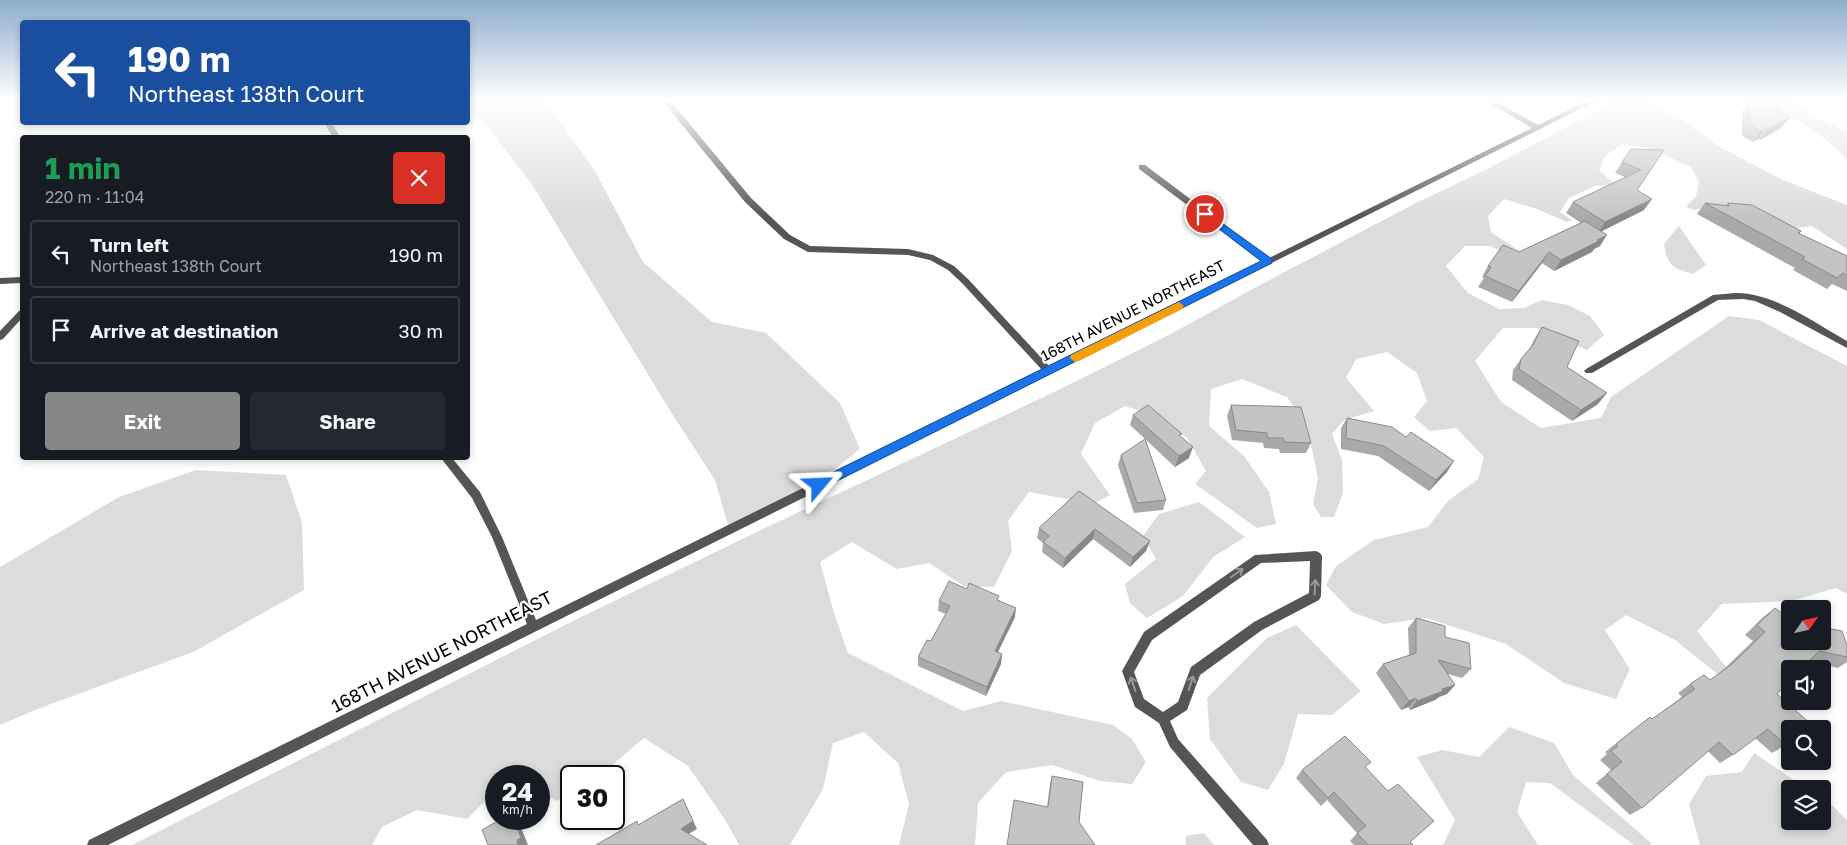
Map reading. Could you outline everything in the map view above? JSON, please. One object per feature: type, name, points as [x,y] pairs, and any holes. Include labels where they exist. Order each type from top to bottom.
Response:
[{"type":"street","points":[[697,138],[748,200],[787,237],[808,249],[908,252],[932,258],[951,268],[965,281],[1048,371]]},
{"type":"street","name":"168TH AVENUE NORTHEAST","points":[[819,485],[1514,138]]},
{"type":"street","points":[[1142,167],[1268,261]]},
{"type":"street","points":[[0,281],[20,280]]},
{"type":"street","points":[[1589,371],[1716,298],[1731,295],[1747,296],[1769,304],[1847,345]]},
{"type":"street","points":[[0,337],[20,315]]},
{"type":"street","points":[[448,460],[476,495],[497,537],[533,626]]},
{"type":"street","name":"168TH AVENUE NORTHEAST","points":[[94,845],[807,491]]},
{"type":"street","points":[[1163,719],[1183,706],[1195,671],[1258,626],[1315,596],[1316,556],[1259,558],[1148,636],[1128,671],[1139,703],[1163,719],[1174,743],[1262,845]]},
{"type":"shaded area","points":[[497,138],[572,138],[594,169],[643,262],[712,322],[766,333],[840,403],[860,449],[807,491],[729,528],[715,480],[671,412],[531,183]]},
{"type":"shaded area","points":[[1545,138],[1708,138],[1718,146],[1783,180],[1847,205],[1847,249],[1812,226],[1789,229],[1768,218],[1724,205],[1694,210],[1686,207],[1696,196],[1699,182],[1691,167],[1649,148],[1622,144],[1605,156],[1599,170],[1616,185],[1595,186],[1569,198],[1560,212],[1572,220],[1567,222],[1537,209],[1504,199],[1488,216],[1491,232],[1538,264],[1535,267],[1490,246],[1465,246],[1446,266],[1468,293],[1499,309],[1524,308],[1542,300],[1568,305],[1590,316],[1604,335],[1587,350],[1536,328],[1503,328],[1475,361],[1501,402],[1541,428],[1601,418],[1611,397],[1729,316],[1759,320],[1847,366],[1847,594],[1836,588],[1795,600],[1722,604],[1697,631],[1732,674],[1720,676],[1675,640],[1626,615],[1605,630],[1630,669],[1616,699],[1564,683],[1506,644],[1426,618],[1384,624],[1352,612],[1326,585],[1336,566],[1374,540],[1428,527],[1448,501],[1478,479],[1484,457],[1456,428],[1430,431],[1414,417],[1427,401],[1417,373],[1387,352],[1356,359],[1346,378],[1374,411],[1344,420],[1332,434],[1342,460],[1343,493],[1334,517],[1321,517],[1313,504],[1318,478],[1307,426],[1287,397],[1242,379],[1211,389],[1209,426],[1244,456],[1269,492],[1276,524],[1257,528],[1195,484],[1206,471],[1187,438],[1159,417],[1125,406],[1095,423],[1081,454],[1110,495],[1093,504],[1029,492],[1008,521],[1012,551],[994,587],[964,586],[929,563],[897,569],[852,542],[820,562],[834,613],[848,653],[963,711],[1001,701],[1113,725],[1132,739],[1146,762],[1132,784],[1100,781],[1052,765],[1006,772],[978,803],[975,845],[899,845],[909,804],[898,763],[864,732],[833,743],[823,789],[790,845],[739,845],[726,821],[688,766],[644,738],[612,765],[560,765],[560,799],[557,801],[550,798],[550,765],[485,765],[485,801],[467,819],[417,810],[382,827],[372,845],[132,845],[575,620],[1050,394],[1167,336],[1414,204]]},
{"type":"shaded area","points":[[1824,138],[1847,138],[1847,160],[1838,150]]},
{"type":"shaded area","points":[[1679,226],[1706,265],[1693,274],[1672,265],[1665,251],[1664,244]]},
{"type":"shaded area","points":[[196,470],[286,475],[302,523],[304,590],[193,652],[40,708],[0,725],[0,567],[119,497]]},
{"type":"shaded area","points":[[1199,502],[1245,537],[1213,557],[1183,596],[1147,618],[1130,603],[1125,584],[1156,559],[1143,536],[1159,514]]},
{"type":"shaded area","points":[[1296,625],[1361,691],[1332,715],[1298,714],[1284,764],[1268,790],[1241,782],[1210,739],[1207,698],[1267,638]]},
{"type":"shaded area","points":[[1509,727],[1554,743],[1573,775],[1651,843],[1650,845],[1634,845],[1550,783],[1526,782],[1517,812],[1538,845],[1443,845],[1455,820],[1417,757],[1442,750],[1479,757]]},
{"type":"shaded area","points":[[1754,753],[1794,780],[1781,780],[1781,830],[1831,830],[1831,805],[1847,820],[1847,845],[1700,845],[1689,804],[1706,776],[1742,772]]},
{"type":"shaded area","points":[[1204,833],[1214,845],[1186,845],[1186,836]]},
{"type":"building","points":[[1631,149],[1664,150],[1637,190],[1652,199],[1605,222],[1573,202],[1641,170],[1622,162]]},
{"type":"building","points":[[1705,203],[1729,206],[1728,203],[1752,205],[1801,231],[1798,233],[1847,256],[1847,275],[1843,273],[1837,278],[1802,259],[1805,257]]},
{"type":"building","points":[[1585,221],[1607,235],[1561,260],[1549,252],[1519,291],[1485,276],[1491,267],[1488,266],[1503,245],[1519,252]]},
{"type":"building","points":[[1542,327],[1579,341],[1567,367],[1607,393],[1581,410],[1519,369],[1521,359],[1533,345]]},
{"type":"building","points":[[1148,405],[1182,434],[1179,435],[1193,447],[1179,456],[1133,415]]},
{"type":"building","points":[[1231,405],[1301,407],[1311,443],[1285,442],[1283,438],[1268,438],[1267,433],[1236,430]]},
{"type":"building","points":[[1347,418],[1392,427],[1406,437],[1411,432],[1454,461],[1436,480],[1384,446],[1346,438]]},
{"type":"building","points":[[1145,439],[1166,500],[1137,503],[1121,455]]},
{"type":"building","points":[[1079,491],[1150,541],[1133,557],[1095,529],[1065,558],[1043,542],[1049,536],[1039,528]]},
{"type":"building","points":[[949,581],[967,589],[969,583],[999,596],[997,600],[1016,608],[995,651],[1002,654],[987,687],[918,657],[927,640],[931,641],[950,606],[939,601]]},
{"type":"building","points":[[1775,608],[1781,612],[1781,650],[1831,650],[1831,629],[1842,631],[1847,645],[1847,657],[1819,651],[1810,660],[1781,660],[1781,690],[1777,694],[1781,698],[1781,710],[1795,710],[1806,720],[1781,720],[1781,741],[1768,729],[1733,755],[1719,742],[1642,808],[1607,774],[1622,762],[1611,751],[1618,746],[1616,744],[1650,717],[1652,719],[1695,689],[1690,684],[1704,675],[1710,680],[1732,664],[1765,632],[1757,625]]},
{"type":"building","points":[[1416,618],[1445,626],[1445,637],[1469,643],[1471,669],[1438,660],[1455,685],[1417,701],[1416,698],[1409,701],[1383,664],[1416,653]]},
{"type":"building","points":[[1345,736],[1371,762],[1365,767],[1388,791],[1398,784],[1434,821],[1410,842],[1413,845],[1368,845],[1357,833],[1366,826],[1334,792],[1328,798],[1302,770]]},
{"type":"building","points":[[1052,776],[1083,782],[1079,822],[1095,845],[1007,845],[1014,800],[1048,807]]},
{"type":"building","points":[[683,799],[693,821],[681,829],[707,845],[596,845],[622,830],[625,830],[625,828],[637,821],[638,825]]},
{"type":"building","points":[[485,828],[485,830],[518,830],[521,838],[517,840],[518,845],[488,845],[482,830]]},
{"type":"slow traffic","points":[[1075,358],[1179,306]]},
{"type":"route","points":[[819,485],[1268,261],[1205,214]]}]
